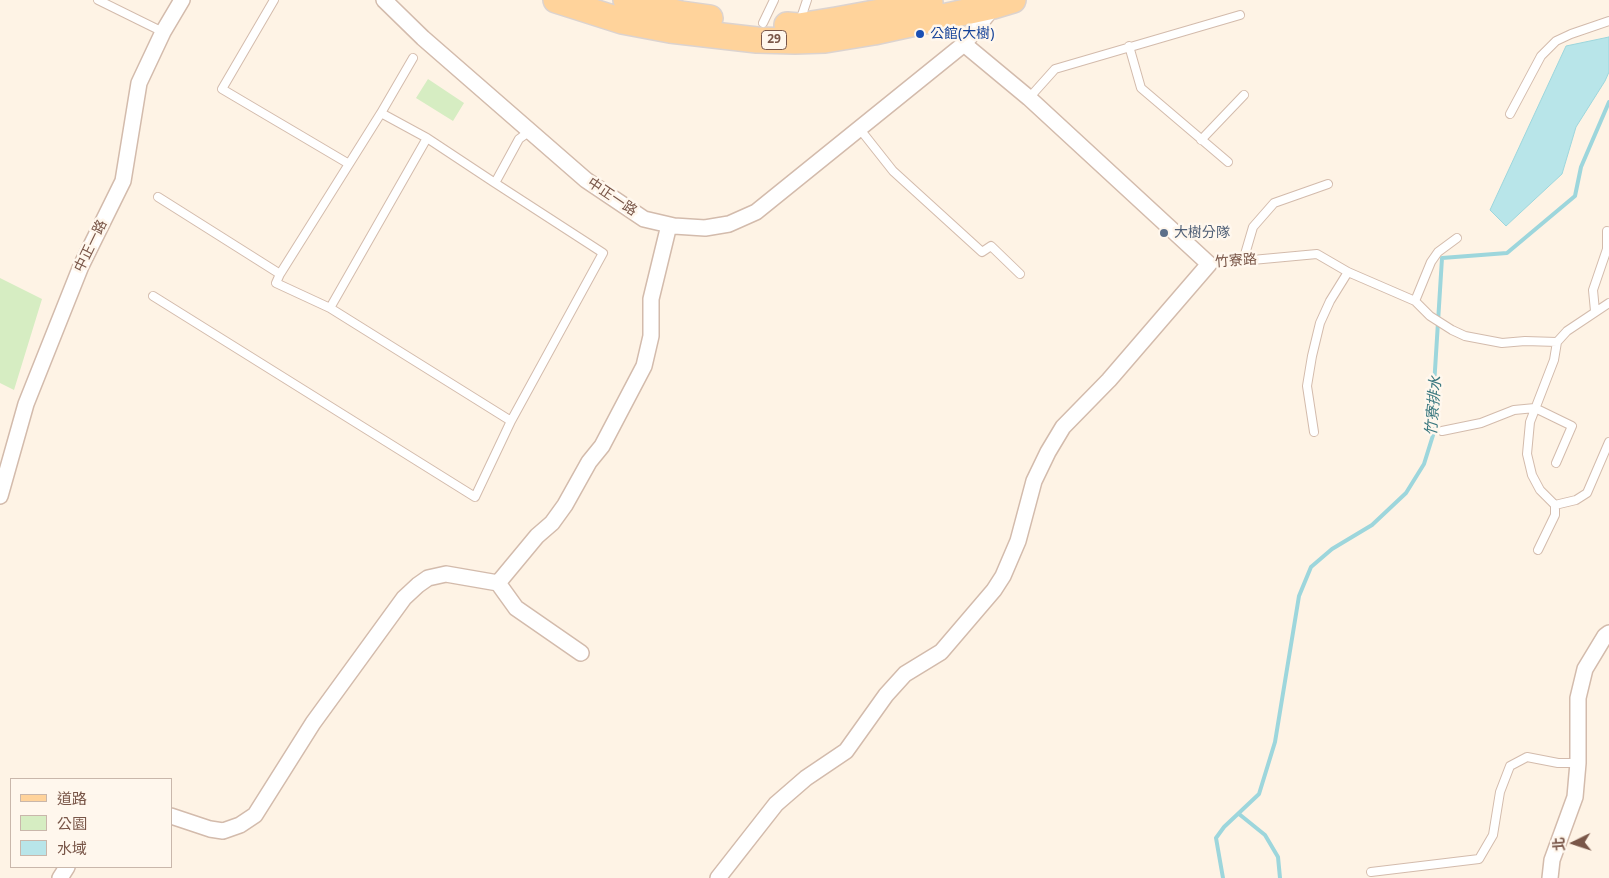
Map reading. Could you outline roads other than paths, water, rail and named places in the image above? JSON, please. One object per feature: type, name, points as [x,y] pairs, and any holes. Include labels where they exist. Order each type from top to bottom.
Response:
[{"type":"main road","name":"29","points":[[556,0],[622,21],[670,30],[758,40],[795,41],[825,40],[874,32],[1001,2]]},
{"type":"main road","name":"29","points":[[626,0],[681,14],[798,26],[945,0]]},
{"type":"street","name":"中正一路","points":[[0,496],[26,404],[81,266],[123,181],[139,82],[163,32],[182,0]]},
{"type":"street","name":"中正一路","points":[[384,0],[423,38],[594,186],[644,219],[669,225],[705,228],[729,224],[756,212],[964,44]]},
{"type":"street","points":[[964,44],[1001,2]]},
{"type":"street","name":"竹寮路","points":[[964,44],[1029,98],[1210,264]]},
{"type":"street","points":[[498,583],[538,536],[552,523],[565,504],[589,462],[602,446],[644,366],[651,336],[651,299],[669,225]]},
{"type":"street","points":[[718,878],[776,804],[806,778],[846,751],[886,695],[905,674],[940,652],[994,590],[1003,576],[1018,541],[1034,481],[1063,427],[1109,380],[1210,264]]},
{"type":"street","points":[[172,816],[210,829],[223,830],[240,825],[255,815],[313,723],[404,598],[428,578],[446,574],[498,583],[516,608],[581,653]]},
{"type":"street","points":[[1550,878],[1552,860],[1575,797],[1578,763],[1578,698],[1585,669],[1605,636],[1609,633]]},
{"type":"lane","points":[[98,0],[163,32]]},
{"type":"lane","points":[[274,0],[222,89],[349,164]]},
{"type":"lane","points":[[763,23],[774,0]]},
{"type":"lane","points":[[798,26],[807,0]]},
{"type":"lane","points":[[1029,98],[1054,69],[1240,15]]},
{"type":"lane","points":[[1510,114],[1540,56],[1556,41],[1571,34],[1609,22]]},
{"type":"lane","points":[[1129,46],[1141,88],[1228,162]]},
{"type":"lane","points":[[413,58],[276,283],[330,308],[511,421]]},
{"type":"lane","points":[[1201,140],[1244,95]]},
{"type":"lane","points":[[153,296],[475,497],[511,421],[604,253],[427,138],[380,113]]},
{"type":"lane","points":[[859,128],[893,171],[982,252],[991,246],[1020,274]]},
{"type":"lane","points":[[495,183],[519,138],[530,131]]},
{"type":"lane","points":[[330,308],[427,138]]},
{"type":"lane","points":[[1243,261],[1253,227],[1274,204],[1328,184]]},
{"type":"lane","points":[[158,197],[280,274]]},
{"type":"lane","points":[[1595,311],[1593,290],[1607,249],[1607,230]]},
{"type":"lane","points":[[1415,301],[1431,262],[1438,252],[1457,238]]},
{"type":"lane","name":"竹寮路","points":[[1210,264],[1318,254],[1348,272],[1415,301],[1430,316],[1465,336],[1502,343],[1525,340],[1557,342]]},
{"type":"lane","points":[[1314,432],[1307,386],[1312,356],[1320,323],[1330,301],[1348,272]]},
{"type":"lane","points":[[1538,550],[1555,515],[1555,504],[1540,490],[1532,475],[1527,454],[1530,422],[1554,360],[1557,342],[1567,331],[1609,303]]},
{"type":"lane","points":[[1442,431],[1481,423],[1514,410],[1535,408],[1572,426],[1556,462]]},
{"type":"lane","points":[[1555,504],[1576,500],[1587,493],[1609,442]]},
{"type":"lane","points":[[1371,872],[1479,859],[1493,835],[1500,792],[1510,766],[1526,757],[1558,763],[1578,763]]},
{"type":"water","points":[[1609,37],[1609,72],[1576,127],[1562,174],[1506,226],[1490,210],[1566,46]]},
{"type":"waterway","name":"竹寮排水","points":[[1223,878],[1216,838],[1224,827],[1259,794],[1275,742],[1299,596],[1311,567],[1332,549],[1372,525],[1406,493],[1424,464],[1434,432],[1434,386],[1442,258],[1507,253],[1575,196],[1581,167],[1609,102]]},
{"type":"waterway","points":[[1239,814],[1265,835],[1278,857],[1280,878]]},
{"type":"place","name":"公館(大樹)","points":[[920,34]]},
{"type":"place","name":"大樹分隊","points":[[1164,233]]}]
